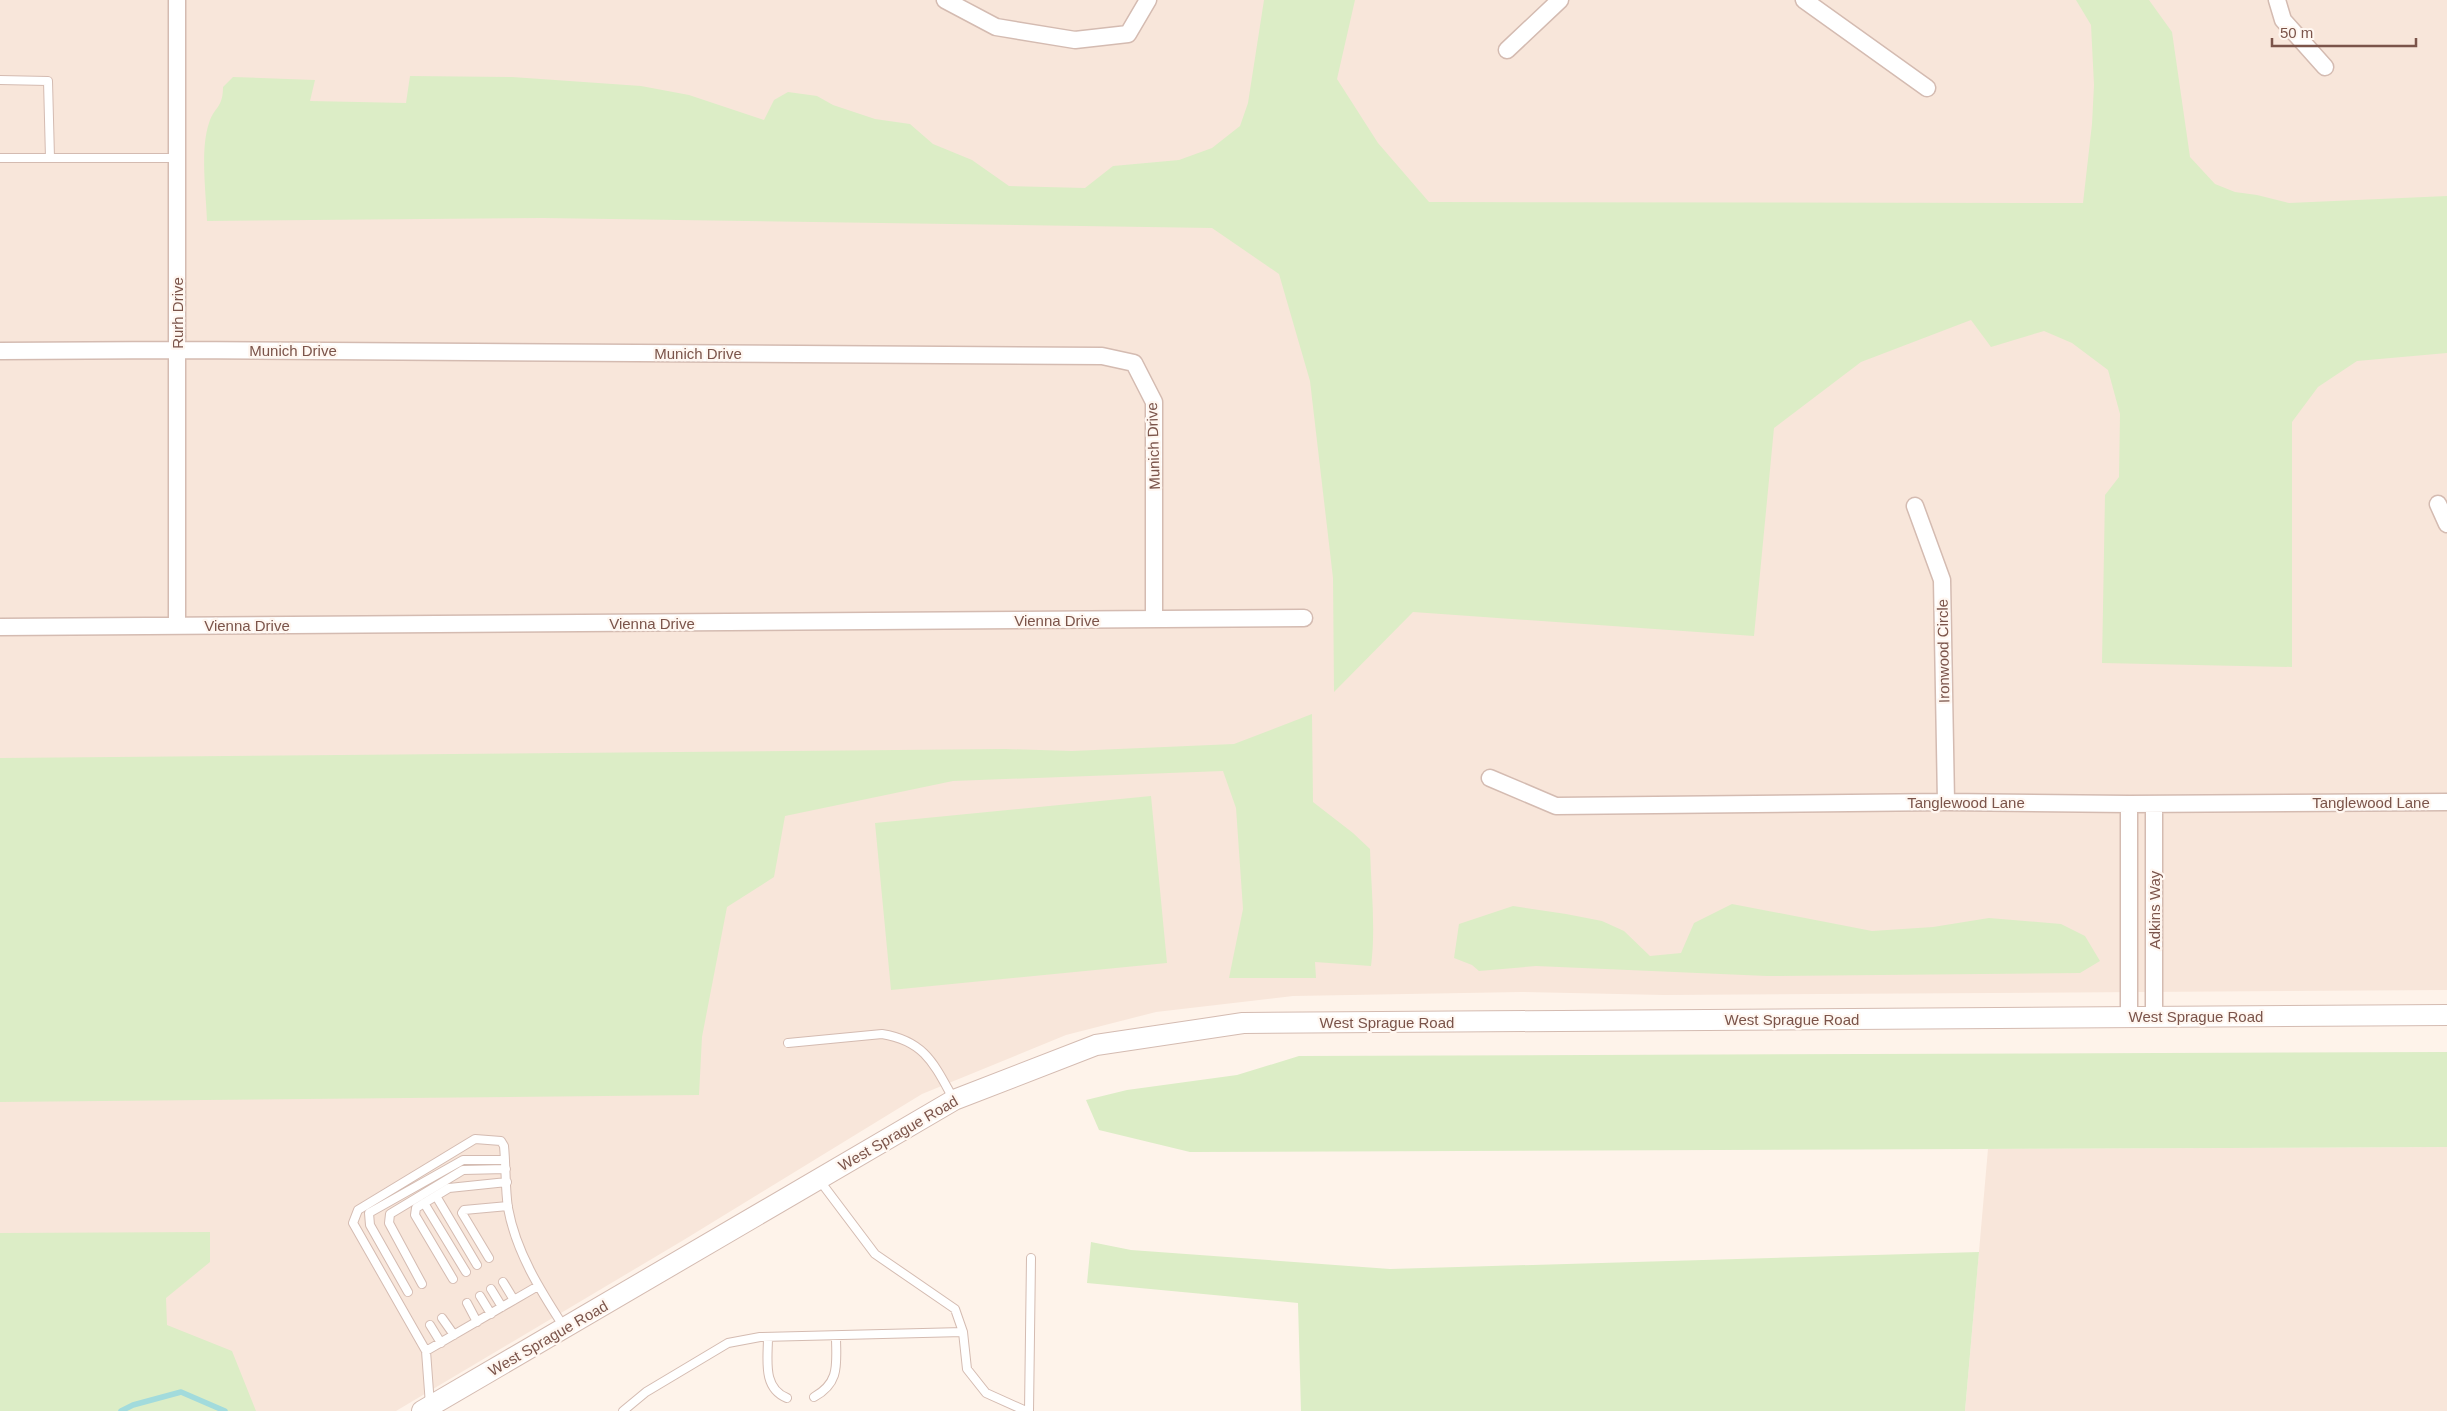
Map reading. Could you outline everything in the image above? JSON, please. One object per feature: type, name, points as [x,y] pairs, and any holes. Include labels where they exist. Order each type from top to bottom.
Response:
[{"type":"street","name":"Rurh Drive","points":[[177,0],[177,626]]},
{"type":"street","points":[[946,0],[996,27],[1075,40],[1128,34],[1148,0]]},
{"type":"street","points":[[1507,50],[1560,0]]},
{"type":"street","points":[[1804,0],[1927,88]]},
{"type":"street","points":[[2277,0],[2284,20],[2325,68]]},
{"type":"street","name":"Munich Drive","points":[[0,351],[177,350],[1102,356],[1134,363],[1154,402],[1154,619]]},
{"type":"street","points":[[2438,504],[2447,524]]},
{"type":"street","name":"Ironwood Circle","points":[[1915,506],[1942,580],[1946,802]]},
{"type":"street","name":"Vienna Drive","points":[[0,627],[1304,618]]},
{"type":"street","name":"Tanglewood Lane","points":[[1490,778],[1556,806],[1946,802],[2129,804],[2447,802]]},
{"type":"street","name":"Adkins Way","points":[[2129,804],[2129,1016]]},
{"type":"street","name":"Adkins Way","points":[[2154,804],[2154,1016]]},
{"type":"street","name":"West Sprague Road","points":[[426,1409],[954,1100],[1096,1046],[1243,1023],[2129,1016],[2447,1016]]},
{"type":"lane","points":[[0,80],[48,81],[50,158]]},
{"type":"lane","points":[[0,158],[176,158]]},
{"type":"lane","points":[[788,1043],[882,1034],[897,1037],[910,1042],[934,1063],[954,1100]]},
{"type":"lane","points":[[426,1409],[426,1352],[353,1223],[358,1210],[476,1139],[500,1141],[504,1146],[508,1206],[515,1236],[538,1286],[565,1328]]},
{"type":"lane","points":[[408,1292],[370,1225],[369,1213],[463,1160],[505,1160]]},
{"type":"lane","points":[[422,1284],[389,1223],[390,1214],[463,1170],[506,1169]]},
{"type":"lane","points":[[818,1179],[875,1254],[955,1309],[963,1332],[967,1369],[986,1393],[1027,1411],[1031,1258]]},
{"type":"lane","points":[[453,1280],[415,1215],[416,1208],[449,1188],[462,1185],[506,1182]]},
{"type":"lane","points":[[436,1196],[477,1265]]},
{"type":"lane","points":[[424,1203],[466,1272]]},
{"type":"lane","points":[[489,1258],[462,1212],[464,1210],[508,1206]]},
{"type":"lane","points":[[503,1282],[514,1300]]},
{"type":"lane","points":[[426,1352],[538,1286]]},
{"type":"lane","points":[[491,1289],[502,1307]]},
{"type":"lane","points":[[480,1296],[491,1314]]},
{"type":"lane","points":[[467,1303],[477,1322]]},
{"type":"lane","points":[[442,1318],[454,1336]]},
{"type":"lane","points":[[430,1325],[441,1343]]},
{"type":"lane","points":[[623,1411],[646,1392],[728,1343],[760,1337],[963,1332]]},
{"type":"lane","points":[[814,1397],[827,1390],[836,1375],[836,1336]]},
{"type":"lane","points":[[768,1337],[768,1373],[771,1386],[778,1394],[787,1398]]},
{"type":"shaded area","points":[[0,0],[2447,0],[2447,990],[1664,995],[1521,992],[1293,996],[1156,1012],[1066,1035],[922,1094],[682,1241],[396,1411],[0,1411]]},
{"type":"shaded area","points":[[2447,1147],[2447,1411],[1965,1411],[1988,1149]]},
{"type":"green space","points":[[1264,0],[1355,0],[1337,79],[1378,143],[1429,202],[2083,203],[2092,124],[2094,85],[2091,25],[2076,0],[2149,0],[2172,32],[2190,157],[2215,184],[2235,192],[2289,203],[2447,196],[2447,353],[2357,361],[2318,387],[2292,422],[2292,667],[2102,663],[2105,495],[2119,477],[2120,414],[2108,370],[2072,343],[2044,331],[1991,347],[1971,320],[1861,362],[1774,428],[1754,636],[1413,612],[1334,692],[1333,578],[1310,381],[1279,274],[1212,228],[543,218],[207,221],[204,171],[206,134],[211,118],[222,99],[223,87],[233,77],[315,80],[310,101],[406,103],[410,76],[512,77],[641,86],[689,95],[764,120],[774,100],[788,92],[817,96],[833,105],[875,119],[910,124],[933,144],[972,160],[1009,186],[1085,188],[1113,166],[1179,160],[1212,148],[1240,126],[1248,103]]},
{"type":"green space","points":[[1312,714],[1313,802],[1353,833],[1370,849],[1373,923],[1371,966],[1315,962],[1316,978],[1229,978],[1243,909],[1236,808],[1223,771],[953,781],[785,816],[774,877],[727,907],[702,1037],[699,1095],[0,1102],[0,758],[1005,749],[1072,751],[1234,744]]},
{"type":"green space","points":[[1151,796],[1167,963],[891,990],[875,823]]},
{"type":"green space","points":[[1732,904],[1872,931],[1933,927],[1989,918],[2061,924],[2085,936],[2100,961],[2080,973],[1767,976],[1536,966],[1479,971],[1472,965],[1454,958],[1459,924],[1513,906],[1602,921],[1624,931],[1650,956],[1681,953],[1694,923]]},
{"type":"green space","points":[[2447,1052],[2447,1147],[1190,1152],[1099,1130],[1086,1100],[1127,1090],[1237,1075],[1299,1056]]},
{"type":"green space","points":[[210,1232],[210,1262],[166,1298],[167,1325],[232,1351],[256,1411],[0,1411],[0,1233]]},
{"type":"green space","points":[[1091,1242],[1131,1250],[1390,1269],[1979,1252],[1965,1411],[1301,1411],[1298,1303],[1087,1283]]},
{"type":"waterway","points":[[121,1411],[133,1405],[181,1392],[225,1411]]}]
